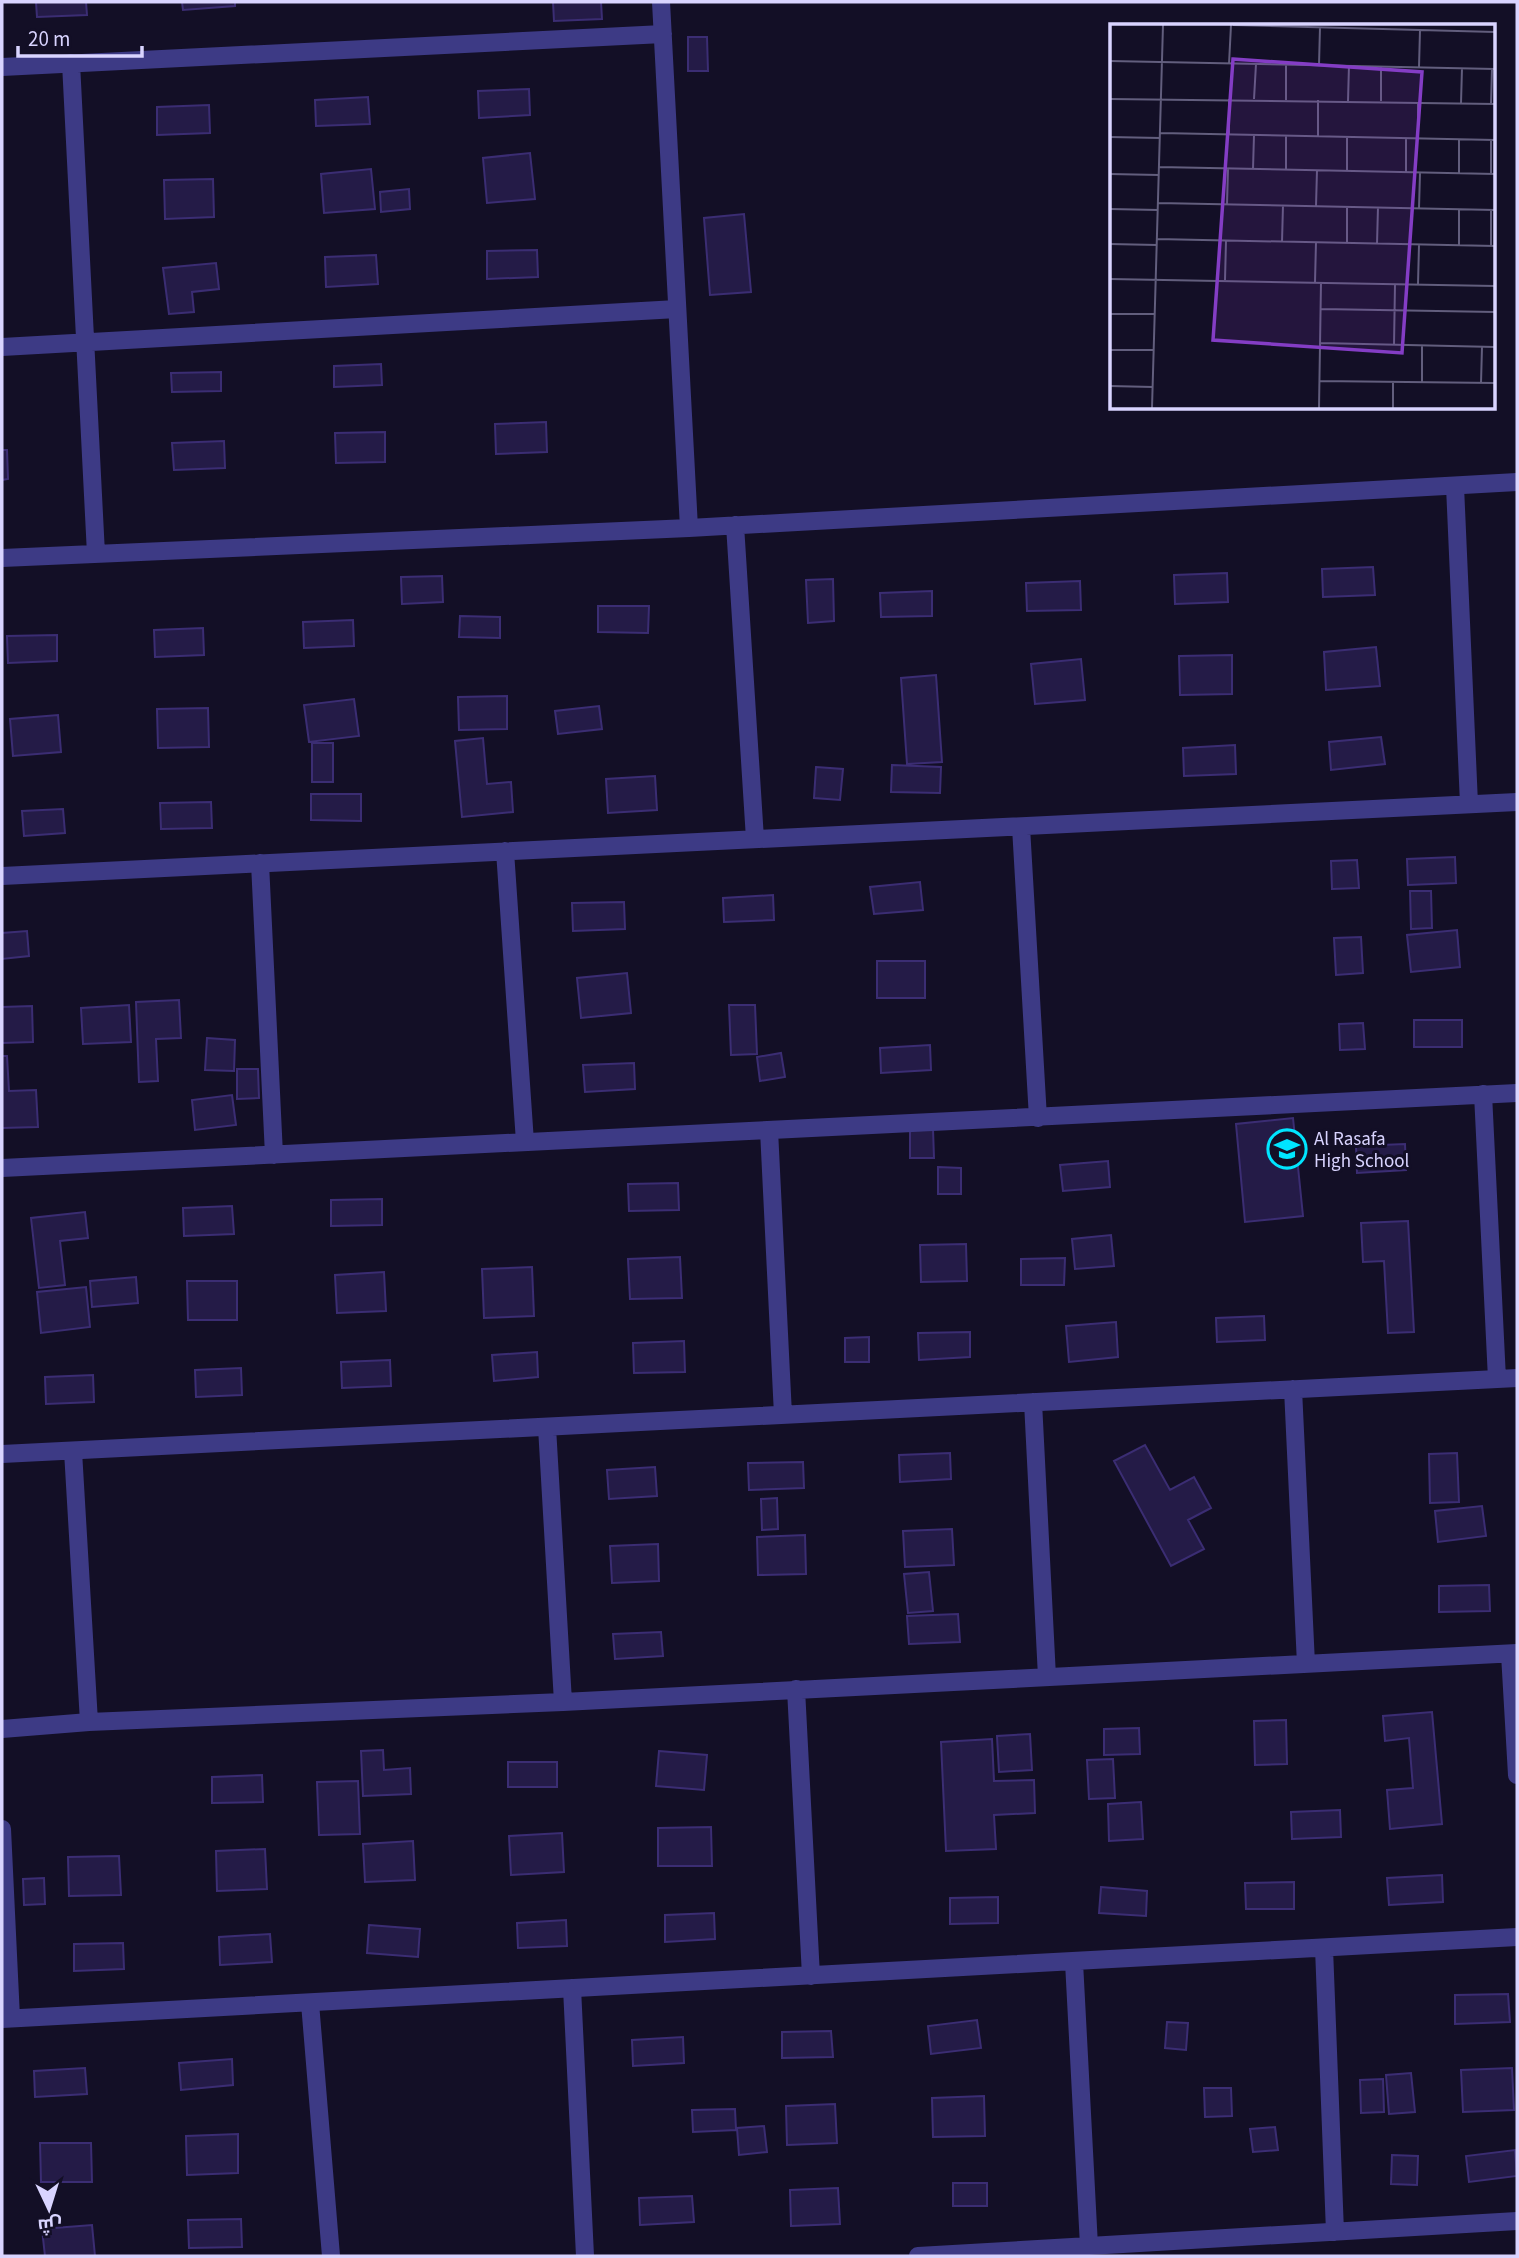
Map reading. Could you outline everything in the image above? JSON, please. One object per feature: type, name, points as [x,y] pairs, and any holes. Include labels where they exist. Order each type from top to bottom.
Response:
[{"type":"street","points":[[661,2],[688,528]]},
{"type":"street","points":[[2,67],[663,34]]},
{"type":"street","points":[[71,63],[96,554]]},
{"type":"street","points":[[2,347],[677,309]]},
{"type":"street","points":[[2,558],[688,528],[1517,482]]},
{"type":"street","points":[[1455,486],[1469,804]]},
{"type":"street","points":[[735,525],[755,839]]},
{"type":"street","points":[[2,876],[1517,802]]},
{"type":"street","points":[[1021,827],[1038,1118]]},
{"type":"street","points":[[505,851],[525,1142]]},
{"type":"street","points":[[260,863],[274,1155]]},
{"type":"street","points":[[2,1168],[1517,1093]]},
{"type":"street","points":[[1483,1094],[1497,1379]]},
{"type":"street","points":[[769,1130],[783,1415]]},
{"type":"street","points":[[2,1454],[1517,1378]]},
{"type":"street","points":[[1293,1389],[1306,1664]]},
{"type":"street","points":[[1033,1402],[1047,1677]]},
{"type":"street","points":[[547,1427],[563,1702]]},
{"type":"street","points":[[73,1451],[89,1722]]},
{"type":"street","points":[[2,1729],[89,1722],[563,1702],[1514,1654],[1517,1775]]},
{"type":"street","points":[[796,1689],[811,1976]]},
{"type":"street","points":[[2,1829],[6,2018],[1517,1937]]},
{"type":"street","points":[[1324,1948],[1335,2232]]},
{"type":"street","points":[[1074,1962],[1089,2246]]},
{"type":"street","points":[[572,1989],[586,2256]]},
{"type":"street","points":[[310,2003],[331,2256]]},
{"type":"street","points":[[918,2256],[1517,2221]]},
{"type":"building","points":[[36,2],[86,2],[87,15],[37,17]]},
{"type":"building","points":[[182,2],[235,2],[235,6],[183,10]]},
{"type":"building","points":[[553,2],[601,2],[602,19],[554,21]]},
{"type":"building","points":[[688,37],[707,37],[708,71],[688,71]]},
{"type":"building","points":[[529,89],[530,115],[479,118],[478,91]]},
{"type":"building","points":[[368,97],[370,124],[316,126],[315,100]]},
{"type":"building","points":[[209,105],[210,133],[157,135],[157,107]]},
{"type":"building","points":[[530,153],[535,199],[487,203],[483,158]]},
{"type":"building","points":[[371,169],[375,209],[324,213],[321,174]]},
{"type":"building","points":[[213,179],[214,217],[165,219],[164,180]]},
{"type":"building","points":[[409,189],[410,209],[381,212],[380,192]]},
{"type":"building","points":[[744,214],[751,292],[710,295],[704,218]]},
{"type":"building","points":[[537,250],[538,277],[487,279],[487,251]]},
{"type":"building","points":[[376,255],[378,284],[326,287],[325,257]]},
{"type":"building","points":[[216,263],[219,289],[192,292],[194,312],[169,314],[163,268]]},
{"type":"building","points":[[381,364],[382,385],[334,387],[334,366]]},
{"type":"building","points":[[221,372],[221,391],[172,392],[171,373]]},
{"type":"building","points":[[546,422],[547,452],[496,454],[495,424]]},
{"type":"building","points":[[385,432],[385,462],[336,463],[335,433]]},
{"type":"building","points":[[224,441],[225,468],[174,470],[172,443]]},
{"type":"building","points":[[2,450],[7,450],[8,479],[2,480]]},
{"type":"building","points":[[1373,567],[1375,595],[1323,597],[1322,569]]},
{"type":"building","points":[[1227,573],[1228,602],[1175,604],[1174,575]]},
{"type":"building","points":[[442,576],[443,602],[402,604],[401,577]]},
{"type":"building","points":[[833,579],[834,621],[808,623],[806,580]]},
{"type":"building","points":[[1080,581],[1081,610],[1027,611],[1026,583]]},
{"type":"building","points":[[932,591],[932,616],[881,617],[880,593]]},
{"type":"building","points":[[598,606],[649,606],[648,633],[598,632]]},
{"type":"building","points":[[460,616],[500,617],[500,638],[459,637]]},
{"type":"building","points":[[353,620],[354,646],[304,648],[303,622]]},
{"type":"building","points":[[203,628],[204,655],[155,657],[154,630]]},
{"type":"building","points":[[57,635],[57,661],[8,663],[7,636]]},
{"type":"building","points":[[1376,647],[1380,686],[1326,690],[1324,652]]},
{"type":"building","points":[[1232,655],[1232,694],[1180,695],[1179,656]]},
{"type":"building","points":[[1081,659],[1085,700],[1035,704],[1031,664]]},
{"type":"building","points":[[936,675],[942,762],[907,764],[901,678]]},
{"type":"building","points":[[507,696],[507,729],[459,730],[458,697]]},
{"type":"building","points":[[354,699],[359,736],[309,742],[304,705]]},
{"type":"building","points":[[599,706],[602,729],[558,734],[555,711]]},
{"type":"building","points":[[208,708],[209,747],[158,748],[157,709]]},
{"type":"building","points":[[58,715],[61,752],[13,756],[10,719]]},
{"type":"building","points":[[1381,737],[1385,764],[1331,770],[1329,742]]},
{"type":"building","points":[[483,738],[487,784],[511,782],[513,812],[462,817],[455,741]]},
{"type":"building","points":[[312,743],[333,743],[333,782],[312,782]]},
{"type":"building","points":[[1235,745],[1236,774],[1184,776],[1183,748]]},
{"type":"building","points":[[892,765],[941,767],[940,793],[891,792]]},
{"type":"building","points":[[816,767],[843,769],[840,800],[814,798]]},
{"type":"building","points":[[655,776],[657,810],[608,813],[606,779]]},
{"type":"building","points":[[311,794],[361,794],[361,821],[311,820]]},
{"type":"building","points":[[211,802],[212,828],[161,829],[160,803]]},
{"type":"building","points":[[63,809],[65,833],[24,836],[22,811]]},
{"type":"building","points":[[1455,857],[1456,883],[1408,885],[1407,859]]},
{"type":"building","points":[[1357,860],[1359,888],[1332,889],[1331,861]]},
{"type":"building","points":[[920,882],[923,910],[874,914],[870,887]]},
{"type":"building","points":[[1410,891],[1431,891],[1432,928],[1411,929]]},
{"type":"building","points":[[773,895],[774,920],[724,922],[723,898]]},
{"type":"building","points":[[624,902],[625,929],[573,931],[572,903]]},
{"type":"building","points":[[1457,930],[1460,967],[1411,972],[1407,935]]},
{"type":"building","points":[[27,931],[29,956],[2,959],[2,933]]},
{"type":"building","points":[[1361,937],[1363,973],[1336,975],[1334,938]]},
{"type":"building","points":[[877,961],[925,961],[925,998],[877,998]]},
{"type":"building","points":[[627,973],[631,1013],[581,1018],[577,978]]},
{"type":"building","points":[[179,1000],[181,1038],[156,1039],[158,1081],[139,1082],[136,1002]]},
{"type":"building","points":[[129,1005],[131,1042],[83,1044],[81,1008]]},
{"type":"building","points":[[729,1005],[755,1005],[757,1054],[731,1055]]},
{"type":"building","points":[[32,1006],[33,1042],[2,1043],[2,1007]]},
{"type":"building","points":[[1414,1020],[1462,1020],[1462,1047],[1414,1047]]},
{"type":"building","points":[[1363,1023],[1365,1049],[1340,1050],[1339,1024]]},
{"type":"building","points":[[207,1038],[235,1040],[234,1071],[205,1070]]},
{"type":"building","points":[[930,1045],[931,1070],[881,1073],[880,1048]]},
{"type":"building","points":[[781,1053],[785,1077],[760,1081],[757,1057]]},
{"type":"building","points":[[2,1056],[7,1056],[9,1091],[36,1090],[38,1127],[2,1128]]},
{"type":"building","points":[[634,1063],[635,1089],[585,1092],[583,1065]]},
{"type":"building","points":[[237,1069],[258,1069],[259,1098],[237,1099]]},
{"type":"building","points":[[232,1095],[236,1125],[195,1130],[192,1100]]},
{"type":"building","points":[[1293,1118],[1303,1216],[1245,1222],[1236,1124]]},
{"type":"building","points":[[933,1129],[934,1158],[910,1158],[910,1130]]},
{"type":"building","points":[[1405,1144],[1406,1170],[1357,1173],[1356,1146]]},
{"type":"building","points":[[1108,1161],[1110,1187],[1063,1191],[1060,1165]]},
{"type":"building","points":[[938,1167],[961,1168],[961,1194],[938,1194]]},
{"type":"building","points":[[678,1183],[679,1210],[629,1211],[628,1184]]},
{"type":"building","points":[[382,1199],[382,1225],[331,1226],[331,1200]]},
{"type":"building","points":[[232,1206],[234,1234],[184,1236],[183,1208]]},
{"type":"building","points":[[85,1212],[88,1238],[60,1241],[65,1285],[39,1288],[31,1218]]},
{"type":"building","points":[[1408,1221],[1414,1332],[1388,1333],[1384,1261],[1363,1262],[1361,1223]]},
{"type":"building","points":[[1111,1235],[1114,1266],[1075,1269],[1072,1239]]},
{"type":"building","points":[[966,1244],[967,1281],[921,1282],[920,1245]]},
{"type":"building","points":[[680,1257],[682,1298],[630,1299],[628,1259]]},
{"type":"building","points":[[1065,1258],[1064,1285],[1021,1285],[1021,1259]]},
{"type":"building","points":[[532,1267],[534,1316],[484,1318],[482,1269]]},
{"type":"building","points":[[384,1272],[386,1311],[337,1313],[335,1275]]},
{"type":"building","points":[[136,1277],[138,1303],[92,1307],[90,1281]]},
{"type":"building","points":[[187,1281],[237,1281],[237,1320],[188,1320]]},
{"type":"building","points":[[86,1287],[90,1327],[41,1333],[37,1292]]},
{"type":"building","points":[[1264,1316],[1265,1340],[1217,1342],[1216,1318]]},
{"type":"building","points":[[1116,1322],[1118,1357],[1069,1362],[1066,1326]]},
{"type":"building","points":[[970,1332],[970,1357],[919,1360],[918,1333]]},
{"type":"building","points":[[869,1337],[869,1362],[845,1362],[845,1338]]},
{"type":"building","points":[[684,1341],[685,1372],[634,1373],[633,1343]]},
{"type":"building","points":[[537,1352],[538,1377],[494,1381],[492,1355]]},
{"type":"building","points":[[390,1360],[391,1386],[342,1388],[341,1362]]},
{"type":"building","points":[[241,1368],[242,1395],[196,1397],[195,1370]]},
{"type":"building","points":[[93,1375],[94,1402],[46,1404],[45,1377]]},
{"type":"building","points":[[1145,1445],[1170,1490],[1194,1477],[1211,1508],[1188,1520],[1204,1549],[1171,1566],[1114,1461]]},
{"type":"building","points":[[950,1453],[951,1479],[900,1482],[899,1455]]},
{"type":"building","points":[[1457,1453],[1459,1502],[1430,1503],[1429,1454]]},
{"type":"building","points":[[803,1462],[804,1488],[749,1490],[748,1463]]},
{"type":"building","points":[[655,1467],[657,1496],[609,1499],[607,1470]]},
{"type":"building","points":[[777,1498],[778,1529],[762,1530],[761,1499]]},
{"type":"building","points":[[1482,1506],[1486,1536],[1438,1542],[1435,1511]]},
{"type":"building","points":[[952,1529],[954,1565],[905,1567],[903,1531]]},
{"type":"building","points":[[805,1535],[806,1574],[758,1575],[757,1537]]},
{"type":"building","points":[[658,1544],[659,1581],[612,1583],[610,1546]]},
{"type":"building","points":[[929,1572],[933,1611],[908,1613],[904,1574]]},
{"type":"building","points":[[1489,1585],[1490,1611],[1439,1612],[1439,1586]]},
{"type":"building","points":[[958,1614],[960,1642],[909,1644],[907,1616]]},
{"type":"building","points":[[661,1632],[663,1656],[615,1659],[613,1634]]},
{"type":"building","points":[[1432,1712],[1442,1824],[1390,1829],[1387,1790],[1413,1788],[1409,1738],[1385,1741],[1383,1716]]},
{"type":"building","points":[[1286,1720],[1287,1764],[1255,1765],[1254,1721]]},
{"type":"building","points":[[1139,1728],[1140,1754],[1104,1755],[1104,1729]]},
{"type":"building","points":[[1030,1734],[1032,1770],[999,1772],[997,1736]]},
{"type":"building","points":[[992,1739],[994,1781],[1034,1780],[1035,1813],[994,1815],[996,1849],[946,1851],[941,1742]]},
{"type":"building","points":[[383,1750],[384,1770],[410,1768],[411,1794],[363,1796],[361,1751]]},
{"type":"building","points":[[659,1751],[707,1755],[704,1790],[656,1786]]},
{"type":"building","points":[[1113,1759],[1115,1798],[1089,1799],[1087,1760]]},
{"type":"building","points":[[508,1762],[557,1762],[557,1787],[508,1787]]},
{"type":"building","points":[[262,1775],[263,1802],[212,1803],[212,1777]]},
{"type":"building","points":[[358,1781],[360,1834],[319,1835],[317,1782]]},
{"type":"building","points":[[1141,1802],[1143,1839],[1109,1841],[1108,1804]]},
{"type":"building","points":[[1340,1810],[1341,1837],[1292,1839],[1291,1812]]},
{"type":"building","points":[[711,1827],[712,1866],[658,1866],[658,1828]]},
{"type":"building","points":[[562,1833],[564,1872],[511,1875],[509,1836]]},
{"type":"building","points":[[413,1841],[415,1880],[365,1882],[363,1844]]},
{"type":"building","points":[[265,1849],[267,1889],[217,1891],[216,1851]]},
{"type":"building","points":[[119,1856],[121,1895],[69,1896],[68,1857]]},
{"type":"building","points":[[1442,1875],[1443,1902],[1389,1905],[1387,1878]]},
{"type":"building","points":[[44,1878],[45,1904],[24,1905],[23,1879]]},
{"type":"building","points":[[1294,1882],[1294,1909],[1246,1909],[1245,1883]]},
{"type":"building","points":[[1101,1887],[1147,1891],[1146,1916],[1099,1913]]},
{"type":"building","points":[[998,1897],[998,1923],[950,1924],[950,1898]]},
{"type":"building","points":[[714,1913],[715,1939],[665,1942],[665,1915]]},
{"type":"building","points":[[566,1920],[567,1946],[518,1948],[517,1923]]},
{"type":"building","points":[[369,1925],[420,1929],[418,1957],[367,1953]]},
{"type":"building","points":[[270,1934],[272,1962],[220,1965],[219,1937]]},
{"type":"building","points":[[123,1943],[124,1969],[74,1971],[74,1944]]},
{"type":"building","points":[[1508,1994],[1510,2022],[1455,2024],[1455,1995]]},
{"type":"building","points":[[977,2020],[981,2048],[931,2054],[928,2026]]},
{"type":"building","points":[[1167,2022],[1188,2023],[1186,2050],[1165,2048]]},
{"type":"building","points":[[831,2031],[833,2057],[782,2058],[782,2032]]},
{"type":"building","points":[[683,2037],[684,2063],[633,2066],[632,2040]]},
{"type":"building","points":[[232,2059],[233,2085],[181,2090],[179,2063]]},
{"type":"building","points":[[85,2068],[87,2094],[35,2097],[34,2071]]},
{"type":"building","points":[[1512,2068],[1514,2110],[1463,2112],[1461,2070]]},
{"type":"building","points":[[1411,2073],[1415,2112],[1389,2114],[1386,2075]]},
{"type":"building","points":[[1383,2079],[1384,2112],[1361,2113],[1360,2080]]},
{"type":"building","points":[[1204,2088],[1231,2088],[1232,2116],[1205,2117]]},
{"type":"building","points":[[984,2096],[985,2136],[933,2137],[932,2098]]},
{"type":"building","points":[[835,2104],[837,2143],[787,2145],[786,2106]]},
{"type":"building","points":[[735,2109],[736,2130],[693,2132],[692,2110]]},
{"type":"building","points":[[764,2126],[767,2152],[739,2155],[737,2128]]},
{"type":"building","points":[[1275,2127],[1278,2150],[1253,2152],[1250,2129]]},
{"type":"building","points":[[238,2134],[238,2173],[187,2175],[186,2136]]},
{"type":"building","points":[[40,2143],[91,2143],[92,2182],[41,2182]]},
{"type":"building","points":[[1515,2150],[1517,2176],[1469,2182],[1466,2156]]},
{"type":"building","points":[[1392,2155],[1418,2156],[1417,2185],[1391,2184]]},
{"type":"building","points":[[953,2183],[987,2183],[987,2206],[953,2206]]},
{"type":"building","points":[[838,2188],[840,2224],[791,2226],[790,2190]]},
{"type":"building","points":[[692,2196],[694,2222],[640,2225],[639,2198]]},
{"type":"building","points":[[241,2219],[242,2247],[189,2248],[188,2220]]},
{"type":"building","points":[[92,2225],[95,2256],[45,2256],[42,2229]]},
{"type":"place","name":"Al Rasafa High School","points":[[1287,1149]]}]
